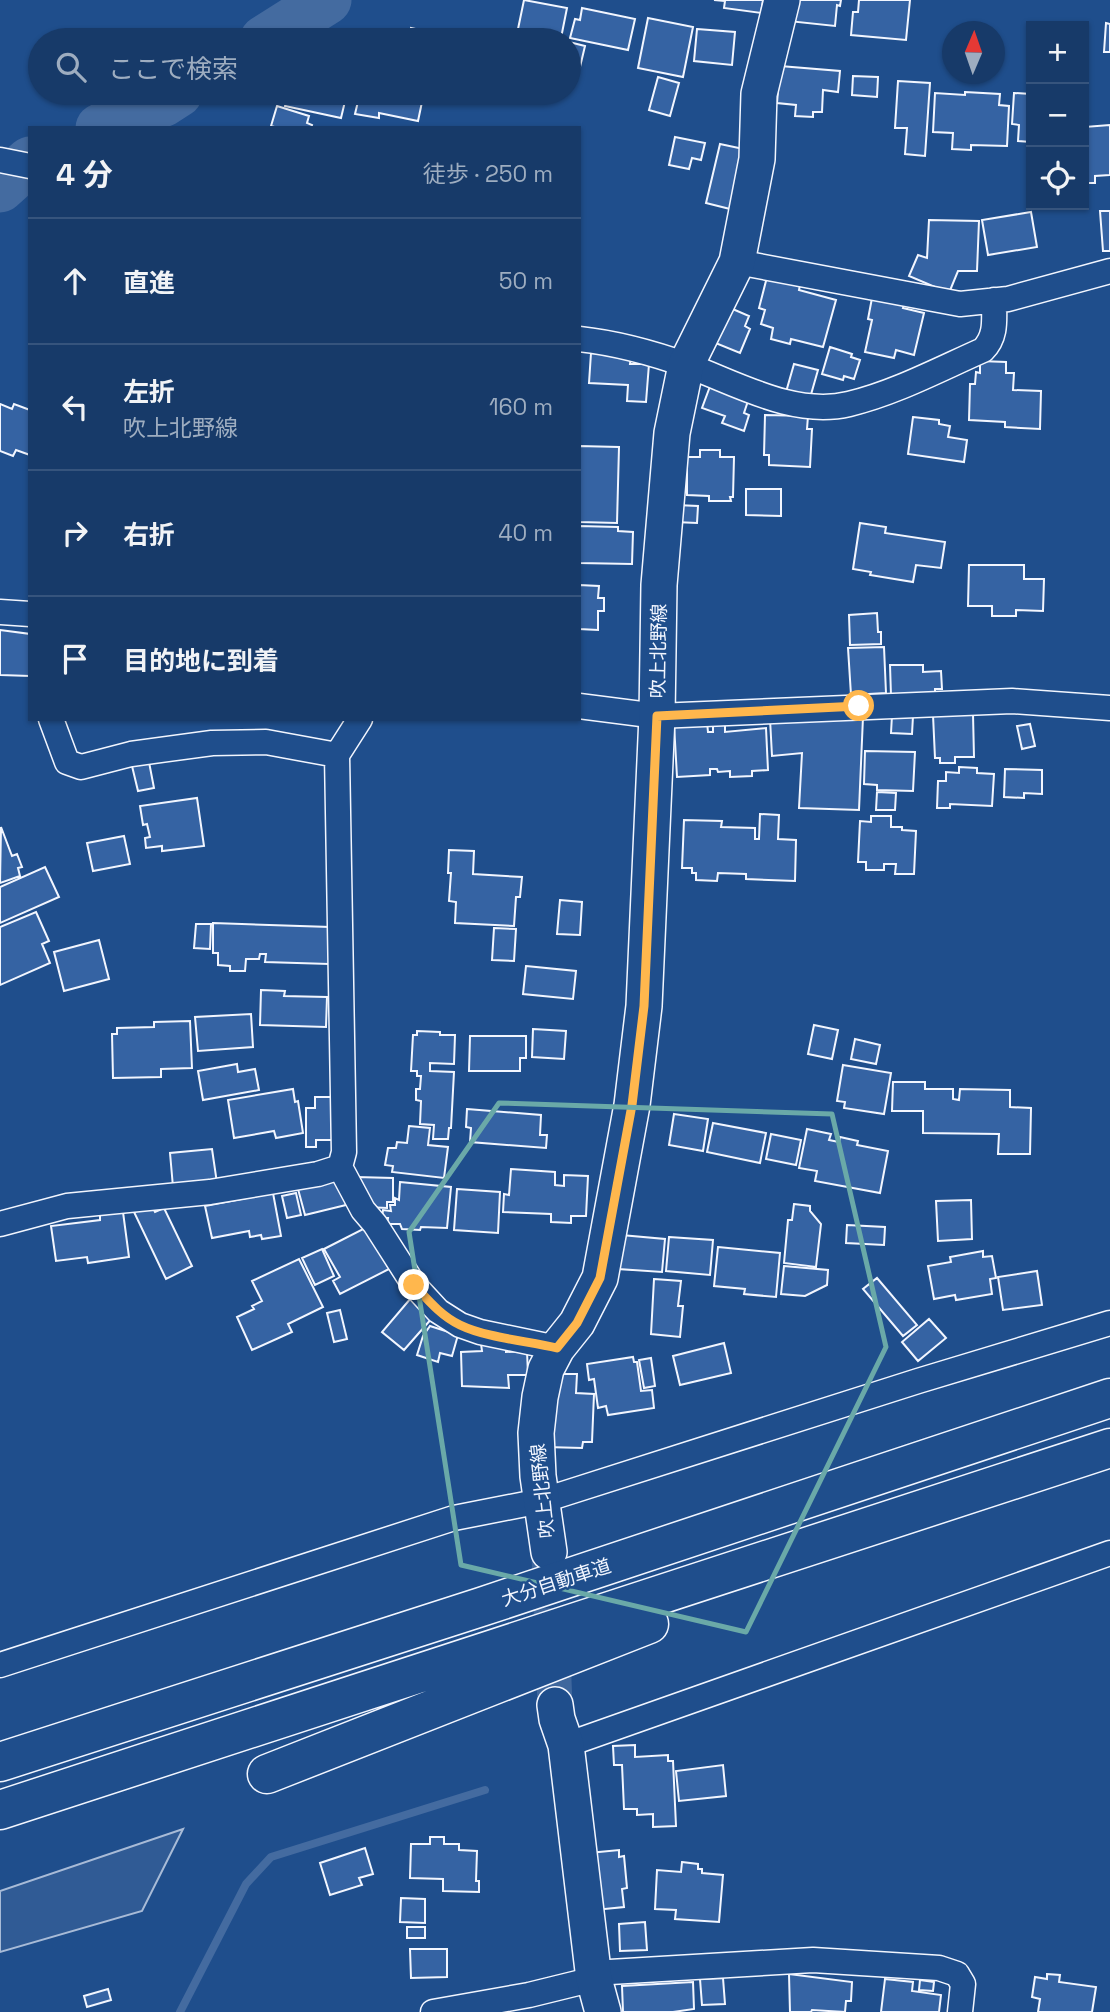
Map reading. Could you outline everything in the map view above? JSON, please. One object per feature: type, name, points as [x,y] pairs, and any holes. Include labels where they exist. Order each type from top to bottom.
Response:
[{"type":"highway","name":"大分自動車道","points":[[0,1762],[481,1607],[1110,1398]]},
{"type":"highway","points":[[0,1810],[1110,1448]]},
{"type":"highway","points":[[268,1774],[1011,1479]]},
{"type":"main road","name":"吹上北野線","points":[[549,1552],[541,1501],[536,1433],[546,1369],[557,1348],[577,1323],[600,1278],[632,1105],[644,1006],[657,716],[659,585],[672,433],[686,365],[737,262],[757,159],[759,94],[782,0]]},
{"type":"main road","points":[[555,1705],[566,1745],[597,1988]]},
{"type":"street","points":[[0,160],[28,166]]},
{"type":"street","points":[[737,262],[960,304],[1008,299],[1110,271]]},
{"type":"street","points":[[581,339],[611,342],[686,365],[781,400],[811,405],[847,404],[906,384],[984,350],[991,342],[994,300]]},
{"type":"street","points":[[0,612],[28,614]]},
{"type":"street","points":[[581,706],[657,716],[1012,701],[1110,708]]},
{"type":"street","points":[[52,721],[67,762],[81,767],[131,754],[212,743],[266,742],[337,755]]},
{"type":"street","points":[[359,721],[337,755],[344,1152],[340,1167],[363,1210],[414,1285],[438,1311],[470,1329],[557,1348]]},
{"type":"street","points":[[0,1224],[66,1206],[210,1192],[318,1174],[340,1167]]},
{"type":"street","points":[[0,1665],[454,1518],[541,1501],[1110,1323]]},
{"type":"street","points":[[566,1745],[1110,1553]]},
{"type":"street","points":[[433,2012],[529,1995],[813,1961],[939,1968],[957,1974],[963,1984],[960,2012]]},
{"type":"highlighted area","points":[[499,1103],[832,1114],[886,1347],[746,1632],[461,1565],[409,1232]]},
{"type":"shaded area","points":[[183,1829],[142,1911],[0,1952],[0,1891]]},
{"type":"building","points":[[524,0],[567,8],[563,28],[518,28]]},
{"type":"building","points":[[714,0],[763,0],[761,13],[724,8],[725,1]]},
{"type":"building","points":[[797,0],[841,0],[840,6],[837,5],[835,26],[788,21]]},
{"type":"building","points":[[859,0],[910,0],[906,40],[851,35],[853,12],[858,12]]},
{"type":"building","points":[[582,8],[635,19],[628,50],[581,40],[581,28],[573,28],[575,19],[580,20]]},
{"type":"building","points":[[648,18],[693,27],[683,77],[638,68]]},
{"type":"building","points":[[1106,23],[1110,24],[1110,52],[1104,52]]},
{"type":"building","points":[[697,29],[735,32],[732,65],[694,61]]},
{"type":"building","points":[[581,45],[585,46],[581,63]]},
{"type":"building","points":[[780,66],[840,71],[838,92],[823,90],[822,112],[813,112],[813,117],[795,116],[796,105],[777,103]]},
{"type":"building","points":[[853,76],[878,77],[877,97],[852,95]]},
{"type":"building","points":[[658,77],[679,83],[670,116],[649,110]]},
{"type":"building","points":[[898,81],[930,83],[925,156],[905,154],[907,128],[895,128]]},
{"type":"building","points":[[965,92],[1000,94],[999,105],[1009,106],[1007,146],[971,145],[971,150],[952,149],[953,133],[933,132],[935,93],[965,95]]},
{"type":"building","points":[[1014,93],[1026,94],[1026,142],[1018,141],[1019,125],[1012,124]]},
{"type":"building","points":[[285,105],[344,105],[341,118]]},
{"type":"building","points":[[357,105],[421,105],[418,121],[379,113],[379,118],[355,114]]},
{"type":"building","points":[[277,106],[309,116],[307,123],[312,125],[312,126],[271,126]]},
{"type":"building","points":[[1110,125],[1110,175],[1095,176],[1095,183],[1089,183],[1089,127]]},
{"type":"building","points":[[675,137],[705,143],[701,160],[692,158],[689,169],[669,165]]},
{"type":"building","points":[[720,144],[753,151],[738,211],[706,203]]},
{"type":"building","points":[[1100,211],[1110,211],[1110,251],[1103,251]]},
{"type":"building","points":[[1031,212],[1037,247],[988,255],[982,220]]},
{"type":"building","points":[[929,220],[979,221],[977,271],[958,271],[949,293],[909,276],[918,255],[927,258]]},
{"type":"building","points":[[767,277],[800,285],[799,290],[836,300],[823,347],[791,339],[790,344],[771,339],[773,328],[761,324],[765,310],[759,308]]},
{"type":"building","points":[[872,298],[904,305],[903,308],[924,313],[914,355],[896,350],[894,358],[865,352],[872,320],[868,319]]},
{"type":"building","points":[[728,307],[749,316],[745,326],[750,329],[740,353],[713,342]]},
{"type":"building","points":[[830,347],[852,354],[851,357],[860,360],[854,379],[844,376],[843,380],[822,374]]},
{"type":"building","points":[[591,353],[631,356],[630,364],[649,364],[646,402],[627,401],[628,385],[589,383]]},
{"type":"building","points":[[980,361],[1006,362],[1006,373],[1014,373],[1013,390],[1041,391],[1040,429],[1005,427],[1005,422],[969,420],[970,384],[975,384],[976,372],[980,373]]},
{"type":"building","points":[[794,364],[818,370],[810,398],[786,392]]},
{"type":"building","points":[[712,381],[749,398],[744,413],[749,415],[744,431],[722,423],[725,416],[702,408]]},
{"type":"building","points":[[0,404],[12,409],[14,404],[28,409],[28,454],[16,450],[13,456],[0,451]]},
{"type":"building","points":[[765,415],[808,416],[807,429],[812,429],[810,467],[769,465],[769,455],[764,455]]},
{"type":"building","points":[[913,417],[939,420],[939,424],[950,426],[948,437],[967,440],[964,462],[908,454]]},
{"type":"building","points":[[581,446],[619,447],[617,523],[581,522]]},
{"type":"building","points":[[700,450],[720,450],[720,457],[734,457],[731,501],[709,501],[709,496],[687,495],[687,457],[700,457]]},
{"type":"building","points":[[746,489],[781,489],[781,516],[746,515]]},
{"type":"building","points":[[676,505],[698,506],[697,523],[675,522]]},
{"type":"building","points":[[860,523],[886,527],[885,533],[945,542],[941,568],[916,565],[913,582],[870,575],[871,572],[853,569]]},
{"type":"building","points":[[581,526],[618,527],[618,531],[633,532],[632,564],[581,563]]},
{"type":"building","points":[[969,565],[1024,565],[1024,579],[1044,579],[1043,611],[1016,610],[1016,616],[992,616],[992,606],[968,606]]},
{"type":"building","points":[[581,585],[599,586],[598,598],[604,598],[604,611],[598,611],[598,630],[581,629]]},
{"type":"building","points":[[877,613],[881,644],[850,645],[849,615]]},
{"type":"building","points":[[0,630],[28,634],[28,676],[0,675]]},
{"type":"building","points":[[884,647],[886,693],[851,695],[848,648]]},
{"type":"building","points":[[890,665],[923,665],[923,672],[941,671],[942,689],[935,689],[935,695],[891,696]]},
{"type":"building","points":[[973,714],[974,757],[955,757],[955,763],[940,763],[940,758],[935,758],[933,715]]},
{"type":"building","points":[[892,715],[913,716],[912,734],[891,733]]},
{"type":"building","points":[[863,717],[859,810],[799,808],[802,753],[772,756],[770,719]]},
{"type":"building","points":[[707,722],[708,732],[713,732],[713,725],[725,724],[725,732],[766,728],[768,770],[752,771],[752,776],[730,777],[730,771],[718,772],[717,769],[710,769],[710,775],[677,777],[674,724]]},
{"type":"building","points":[[1030,724],[1035,746],[1022,749],[1017,726]]},
{"type":"building","points":[[865,751],[915,752],[913,791],[877,790],[877,785],[864,784]]},
{"type":"building","points":[[149,762],[154,788],[138,791],[132,766]]},
{"type":"building","points":[[959,767],[977,768],[977,773],[994,774],[992,806],[950,804],[950,808],[937,808],[938,781],[946,781],[946,772],[959,773]]},
{"type":"building","points":[[1005,769],[1042,770],[1042,794],[1024,793],[1024,798],[1004,797]]},
{"type":"building","points":[[877,792],[896,793],[895,810],[876,810]]},
{"type":"building","points":[[197,798],[204,846],[162,851],[162,846],[146,848],[145,838],[150,837],[147,824],[143,825],[140,806]]},
{"type":"building","points":[[760,814],[779,815],[778,839],[796,840],[795,881],[746,879],[746,874],[718,873],[717,881],[696,880],[696,873],[692,873],[692,868],[682,868],[684,820],[722,821],[721,827],[755,828],[755,839],[759,839]]},
{"type":"building","points":[[871,816],[891,816],[891,827],[916,831],[914,874],[895,874],[896,864],[884,864],[884,870],[866,870],[866,862],[858,862],[860,821],[871,822]]},
{"type":"building","points":[[1,827],[12,856],[17,854],[22,867],[18,868],[20,876],[0,883]]},
{"type":"building","points":[[124,836],[130,864],[93,871],[87,843]]},
{"type":"building","points":[[449,850],[474,851],[473,874],[522,877],[520,897],[516,897],[514,926],[455,923],[456,902],[449,901]]},
{"type":"building","points":[[45,867],[59,897],[0,923],[0,887]]},
{"type":"building","points":[[560,900],[582,902],[580,935],[557,934]]},
{"type":"building","points":[[36,912],[49,941],[42,944],[50,963],[0,985],[0,927]]},
{"type":"building","points":[[213,923],[330,927],[329,964],[265,962],[266,954],[260,954],[259,959],[246,959],[245,971],[230,971],[230,966],[218,965],[218,953],[213,953]]},
{"type":"building","points":[[196,924],[211,924],[210,949],[194,948]]},
{"type":"building","points":[[494,928],[516,929],[514,961],[492,960]]},
{"type":"building","points":[[99,940],[109,979],[64,991],[54,952]]},
{"type":"building","points":[[526,966],[576,971],[573,999],[523,994]]},
{"type":"building","points":[[261,990],[285,991],[284,996],[327,997],[326,1027],[260,1025]]},
{"type":"building","points":[[251,1014],[253,1047],[198,1051],[195,1017]]},
{"type":"building","points":[[190,1021],[192,1068],[161,1069],[161,1077],[113,1078],[112,1034],[117,1034],[117,1028],[154,1027],[154,1022]]},
{"type":"building","points":[[814,1025],[838,1030],[832,1059],[808,1054]]},
{"type":"building","points":[[533,1029],[566,1031],[564,1059],[532,1057]]},
{"type":"building","points":[[417,1031],[455,1035],[454,1064],[430,1063],[430,1071],[454,1072],[448,1139],[433,1139],[434,1125],[420,1124],[421,1101],[416,1100],[416,1089],[420,1089],[421,1076],[417,1076],[417,1071],[411,1071],[413,1035],[417,1035]]},
{"type":"building","points":[[470,1036],[526,1036],[526,1058],[520,1058],[520,1071],[469,1071]]},
{"type":"building","points":[[855,1039],[880,1045],[876,1064],[851,1059]]},
{"type":"building","points":[[237,1064],[238,1072],[255,1069],[259,1090],[203,1100],[198,1071]]},
{"type":"building","points":[[843,1065],[891,1073],[884,1114],[844,1108],[845,1102],[837,1101]]},
{"type":"building","points":[[893,1082],[925,1082],[925,1089],[953,1089],[953,1099],[959,1100],[960,1089],[1010,1090],[1010,1107],[1031,1108],[1030,1154],[998,1154],[999,1134],[923,1133],[923,1111],[892,1111]]},
{"type":"building","points":[[293,1089],[295,1102],[298,1101],[303,1133],[276,1138],[274,1131],[234,1138],[228,1100]]},
{"type":"building","points":[[315,1097],[336,1097],[336,1140],[316,1140],[316,1147],[306,1147],[306,1108],[315,1108]]},
{"type":"building","points":[[467,1109],[541,1115],[540,1135],[547,1135],[546,1148],[470,1142],[471,1128],[466,1127]]},
{"type":"building","points":[[674,1114],[708,1119],[703,1151],[669,1145]]},
{"type":"building","points":[[713,1123],[766,1133],[760,1163],[707,1152]]},
{"type":"building","points":[[409,1126],[430,1128],[428,1145],[448,1147],[444,1178],[392,1172],[393,1166],[385,1165],[388,1148],[396,1148],[397,1142],[407,1143]]},
{"type":"building","points":[[807,1129],[831,1134],[829,1140],[839,1142],[840,1137],[858,1141],[857,1145],[888,1151],[880,1193],[815,1181],[817,1171],[799,1168]]},
{"type":"building","points":[[771,1134],[801,1140],[796,1165],[766,1159]]},
{"type":"building","points":[[212,1149],[217,1183],[173,1187],[170,1153]]},
{"type":"building","points":[[511,1169],[555,1172],[555,1185],[564,1186],[564,1175],[588,1176],[586,1216],[571,1216],[571,1223],[551,1222],[551,1214],[503,1212],[504,1194],[509,1195]]},
{"type":"building","points":[[356,1177],[393,1178],[393,1202],[387,1202],[387,1208],[366,1207]]},
{"type":"building","points":[[338,1178],[346,1205],[305,1215],[298,1189]]},
{"type":"building","points":[[400,1182],[451,1187],[447,1228],[402,1229],[400,1224],[387,1224],[388,1218],[382,1218],[383,1210],[391,1211],[390,1205],[395,1205],[395,1198],[399,1200]]},
{"type":"building","points":[[457,1189],[500,1192],[498,1233],[454,1230]]},
{"type":"building","points":[[273,1193],[281,1236],[262,1239],[261,1235],[250,1237],[249,1231],[212,1238],[205,1206]]},
{"type":"building","points":[[296,1193],[301,1215],[287,1218],[282,1196]]},
{"type":"building","points":[[971,1200],[972,1239],[938,1241],[936,1201]]},
{"type":"building","points":[[151,1204],[155,1212],[164,1208],[192,1266],[166,1279],[134,1212]]},
{"type":"building","points":[[794,1204],[810,1206],[810,1211],[821,1224],[816,1267],[784,1263],[788,1220],[792,1220]]},
{"type":"building","points":[[123,1212],[129,1257],[88,1263],[87,1257],[56,1261],[51,1226],[100,1220],[100,1215]]},
{"type":"building","points":[[847,1225],[885,1227],[884,1245],[846,1243]]},
{"type":"building","points":[[367,1227],[389,1269],[340,1294],[333,1281],[340,1277],[324,1249]]},
{"type":"building","points":[[621,1235],[665,1239],[662,1272],[618,1269]]},
{"type":"building","points":[[669,1237],[713,1240],[710,1275],[666,1271]]},
{"type":"building","points":[[718,1247],[780,1253],[776,1297],[744,1294],[745,1289],[714,1286]]},
{"type":"building","points":[[322,1249],[334,1276],[315,1285],[302,1258]]},
{"type":"building","points":[[983,1251],[983,1257],[992,1256],[996,1278],[990,1279],[992,1294],[956,1300],[955,1295],[934,1299],[928,1266],[951,1262],[950,1257]]},
{"type":"building","points":[[299,1259],[323,1307],[288,1324],[292,1332],[252,1350],[237,1317],[254,1309],[252,1306],[262,1301],[252,1281]]},
{"type":"building","points":[[784,1266],[828,1270],[827,1285],[805,1296],[781,1294]]},
{"type":"building","points":[[1037,1271],[1042,1305],[1003,1310],[998,1277]]},
{"type":"building","points":[[877,1278],[917,1325],[903,1336],[863,1289]]},
{"type":"building","points":[[654,1279],[681,1281],[678,1306],[683,1306],[680,1337],[651,1334]]},
{"type":"building","points":[[411,1298],[433,1317],[404,1350],[382,1332]]},
{"type":"building","points":[[340,1310],[347,1339],[334,1342],[327,1313]]},
{"type":"building","points":[[929,1319],[946,1338],[918,1361],[902,1342]]},
{"type":"building","points":[[430,1326],[458,1335],[452,1356],[440,1353],[438,1362],[417,1355],[423,1336]]},
{"type":"building","points":[[724,1343],[731,1373],[680,1385],[673,1356]]},
{"type":"building","points":[[481,1344],[506,1344],[506,1352],[527,1351],[528,1375],[508,1375],[509,1388],[462,1386],[461,1352],[482,1351]]},
{"type":"building","points":[[633,1357],[634,1362],[637,1362],[641,1391],[652,1390],[654,1408],[608,1415],[606,1406],[598,1408],[594,1379],[589,1380],[587,1364]]},
{"type":"building","points":[[651,1358],[655,1386],[644,1388],[639,1360]]},
{"type":"building","points":[[560,1374],[577,1374],[576,1393],[594,1394],[592,1442],[583,1442],[582,1448],[546,1447]]},
{"type":"building","points":[[635,1745],[635,1757],[668,1755],[668,1761],[673,1761],[676,1826],[653,1827],[653,1814],[637,1815],[637,1809],[624,1809],[622,1765],[614,1765],[613,1746]]},
{"type":"building","points":[[723,1765],[726,1796],[679,1801],[676,1771]]},
{"type":"building","points":[[430,1837],[444,1837],[444,1844],[459,1844],[459,1850],[477,1851],[476,1881],[479,1881],[479,1892],[443,1891],[443,1879],[410,1878],[411,1844],[430,1844]]},
{"type":"building","points":[[365,1848],[373,1874],[359,1878],[362,1885],[330,1895],[320,1863]]},
{"type":"building","points":[[619,1850],[619,1857],[624,1856],[627,1888],[622,1889],[624,1907],[595,1910],[589,1853]]},
{"type":"building","points":[[682,1862],[698,1864],[702,1873],[723,1875],[719,1922],[675,1919],[676,1910],[655,1909],[657,1870],[681,1872]]},
{"type":"building","points":[[401,1898],[425,1899],[425,1923],[400,1922]]},
{"type":"building","points":[[645,1922],[647,1950],[620,1951],[619,1924]]},
{"type":"building","points":[[407,1927],[425,1927],[425,1938],[407,1938]]},
{"type":"building","points":[[410,1949],[447,1949],[447,1977],[411,1978]]},
{"type":"building","points":[[789,1974],[852,1982],[851,2001],[846,2001],[845,2012],[790,2012]]},
{"type":"building","points":[[1047,1974],[1060,1975],[1059,1982],[1096,1987],[1092,2012],[1038,2012],[1040,1999],[1032,1997],[1035,1977],[1047,1979]]},
{"type":"building","points":[[723,1978],[725,2004],[702,2005],[700,1979]]},
{"type":"building","points":[[885,1979],[913,1982],[912,1991],[941,1995],[939,2012],[881,2012]]},
{"type":"building","points":[[920,1980],[934,1982],[933,1991],[919,1990]]},
{"type":"building","points":[[693,1982],[694,2009],[673,2012],[623,2012],[622,1986]]},
{"type":"building","points":[[108,1989],[111,2000],[87,2007],[84,1996]]},
{"type":"waterway","points":[[283,28],[327,0]]},
{"type":"waterway","points":[[105,126],[157,105]]},
{"type":"waterway","points":[[0,188],[28,163]]},
{"type":"waterway","points":[[180,2012],[246,1884],[271,1857],[485,1790]]},
{"type":"tunnel","points":[[549,1555],[555,1705]]},
{"type":"route","points":[[414,1285],[438,1311],[460,1325],[480,1332],[557,1348],[577,1323],[600,1278],[632,1105],[644,1006],[657,716],[859,706]]}]
